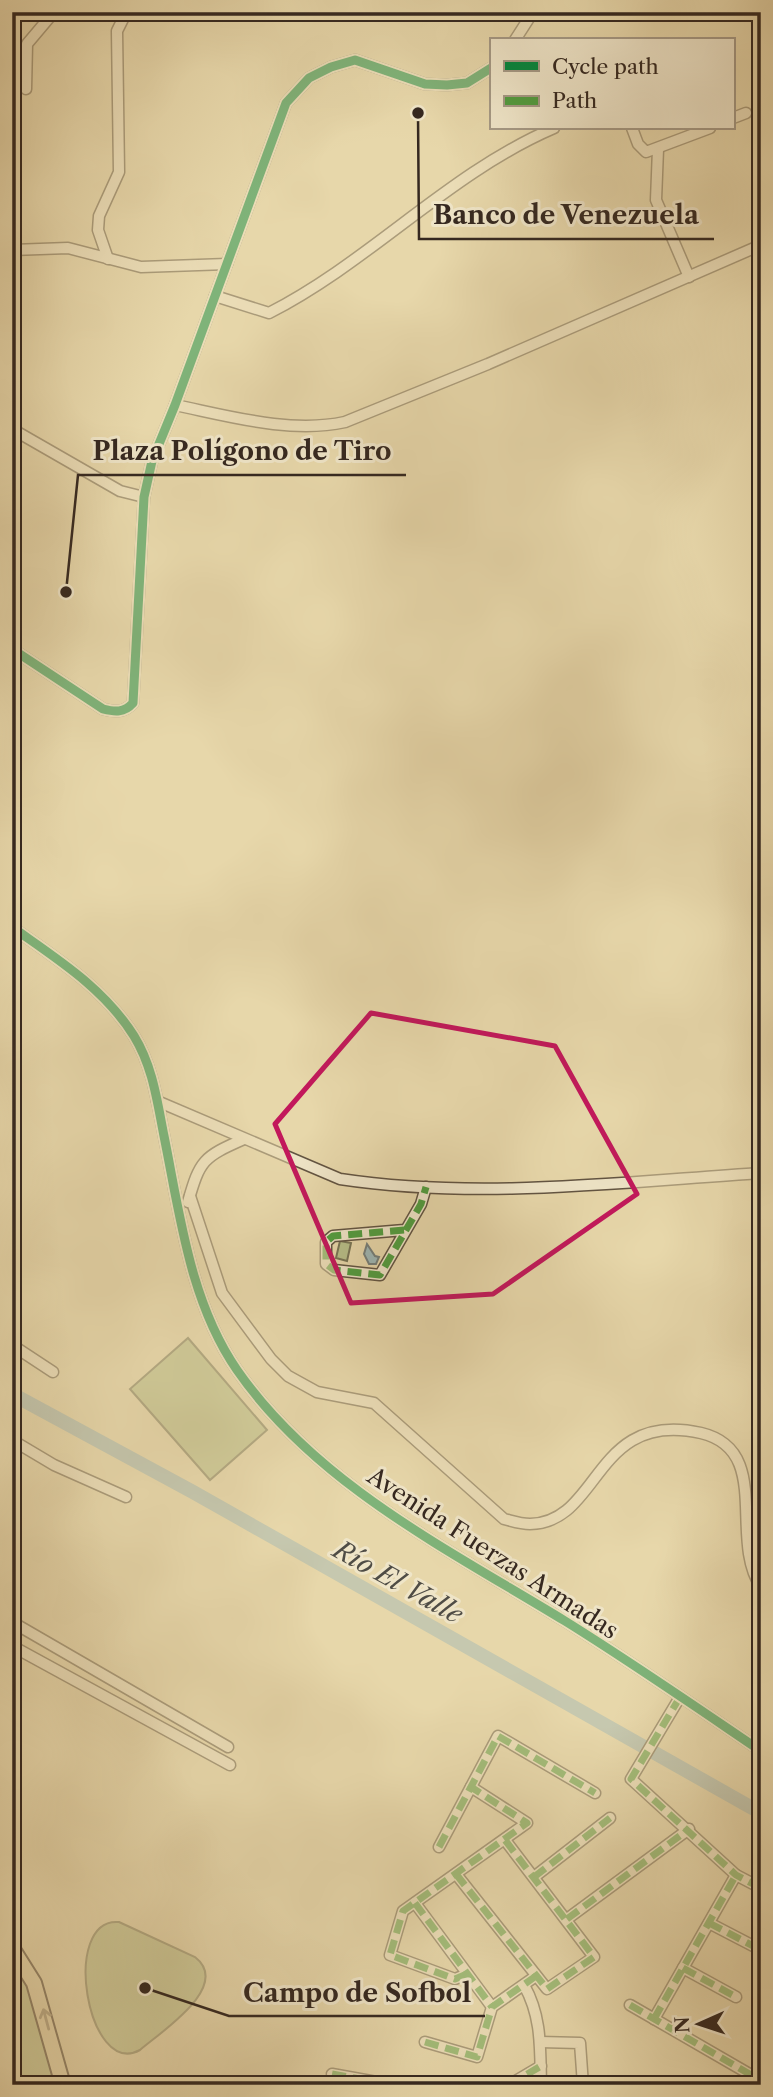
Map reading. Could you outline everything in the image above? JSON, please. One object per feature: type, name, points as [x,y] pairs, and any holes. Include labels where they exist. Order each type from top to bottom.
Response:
[{"type":"highway","points":[[12,1948],[34,1983],[63,2085]]},
{"type":"street","points":[[26,89],[27,44],[54,12]]},
{"type":"street","points":[[108,258],[98,230],[99,216],[119,172],[117,31],[125,15],[130,12]]},
{"type":"street","points":[[516,38],[533,12]]},
{"type":"street","points":[[12,649],[103,709],[120,711],[133,703],[144,498],[152,461],[286,103],[309,78],[331,66],[355,60],[425,84],[467,83],[490,69]]},
{"type":"street","points":[[734,118],[746,113]]},
{"type":"street","points":[[215,296],[246,308],[269,313],[284,306],[358,257],[470,172],[549,130]]},
{"type":"street","points":[[633,130],[638,144],[646,152],[705,130]]},
{"type":"street","points":[[658,149],[656,200],[689,277]]},
{"type":"street","points":[[175,405],[253,421],[324,427],[345,422],[761,245]]},
{"type":"street","points":[[12,250],[68,248],[141,267],[227,264]]},
{"type":"street","points":[[12,429],[120,491],[144,498]]},
{"type":"street","name":"Avenida Fuerzas Armadas","points":[[12,927],[70,967],[102,996],[133,1035],[151,1069],[181,1222],[207,1315],[236,1369],[281,1424],[335,1473],[466,1563],[565,1622],[761,1751]]},
{"type":"street","points":[[157,1101],[340,1179],[426,1187],[508,1188],[761,1173]]},
{"type":"street","points":[[181,1222],[196,1171],[219,1150],[244,1139]]},
{"type":"street","points":[[404,1230],[333,1236],[326,1242],[326,1264],[334,1270],[380,1275],[421,1205],[426,1187]]},
{"type":"street","points":[[190,1196],[222,1293],[271,1359],[288,1376],[317,1392],[374,1403],[503,1519],[530,1524],[548,1520],[571,1506],[618,1450],[651,1430],[684,1429],[708,1434],[724,1443],[741,1461],[747,1476],[750,1493],[748,1555],[761,1587]]},
{"type":"street","points":[[12,1345],[53,1372]]},
{"type":"street","points":[[12,1440],[54,1465],[126,1497]]},
{"type":"street","points":[[12,1622],[229,1747]]},
{"type":"street","points":[[12,1646],[230,1765]]},
{"type":"street","points":[[680,1698],[631,1779],[736,1874],[761,1888]]},
{"type":"street","points":[[439,1847],[498,1736],[594,1793]]},
{"type":"street","points":[[467,1974],[455,1979],[390,1955],[404,1911],[527,1823],[471,1787]]},
{"type":"street","points":[[534,1877],[610,1818]]},
{"type":"street","points":[[567,1919],[689,1829]]},
{"type":"street","points":[[456,1874],[547,1989],[594,1957],[505,1840]]},
{"type":"street","points":[[654,2020],[736,1874]]},
{"type":"street","points":[[415,1903],[492,2007]]},
{"type":"street","points":[[709,1923],[761,1950]]},
{"type":"street","points":[[683,1968],[736,1997]]},
{"type":"street","points":[[425,2042],[477,2057],[492,2007],[536,1976]]},
{"type":"street","points":[[524,1985],[535,2004],[540,2042],[541,2085]]},
{"type":"street","points":[[630,2005],[758,2079],[761,2073]]},
{"type":"street","points":[[540,2042],[580,2043],[583,2085]]},
{"type":"street","points":[[509,2085],[541,2067]]},
{"type":"street","points":[[331,2074],[393,2085]]},
{"type":"highlighted area","points":[[371,1013],[555,1046],[637,1194],[493,1294],[351,1303],[275,1124]]},
{"type":"green space","points":[[340,1241],[351,1243],[347,1261],[336,1258]]},
{"type":"green space","points":[[188,1338],[267,1430],[210,1480],[130,1389]]},
{"type":"green space","points":[[119,1922],[195,1957],[204,1969],[205,1981],[200,1994],[177,2020],[140,2050],[121,2053],[106,2042],[95,2021],[88,1995],[86,1968],[90,1944],[101,1927]]},
{"type":"green space","points":[[12,1948],[19,1956],[63,2085],[12,2085]]},
{"type":"water","points":[[367,1244],[375,1256],[379,1257],[376,1264],[369,1264],[364,1254]]},
{"type":"waterway","name":"Río El Valle","points":[[12,1394],[193,1492],[761,1813]]},
{"type":"marked path","points":[[404,1230],[333,1236],[326,1242],[326,1264],[334,1270],[380,1275],[421,1204],[426,1187]]},
{"type":"marked path","points":[[680,1697],[631,1779],[736,1875],[761,1888]]},
{"type":"marked path","points":[[439,1847],[498,1736],[595,1793]]},
{"type":"marked path","points":[[467,1974],[455,1979],[390,1955],[403,1911],[527,1823],[471,1787]]},
{"type":"marked path","points":[[534,1877],[610,1818]]},
{"type":"marked path","points":[[567,1919],[689,1829]]},
{"type":"marked path","points":[[456,1874],[547,1989],[594,1957],[505,1840]]},
{"type":"marked path","points":[[654,2019],[736,1875]]},
{"type":"marked path","points":[[415,1903],[492,2007]]},
{"type":"marked path","points":[[709,1923],[761,1950]]},
{"type":"marked path","points":[[683,1968],[736,1997]]},
{"type":"marked path","points":[[425,2042],[477,2057],[492,2007],[536,1976]]},
{"type":"marked path","points":[[630,2005],[758,2079],[761,2073]]},
{"type":"marked path","points":[[509,2085],[541,2066]]},
{"type":"marked path","points":[[332,2074],[393,2085]]},
{"type":"cycle path","points":[[12,649],[103,709],[119,711],[133,703],[144,497],[152,461],[286,103],[309,78],[331,67],[355,60],[425,84],[467,83],[490,69]]},
{"type":"cycle path","points":[[12,927],[94,989],[109,1003],[134,1036],[154,1084],[182,1227],[197,1287],[221,1344],[237,1370],[269,1411],[305,1447],[387,1512],[590,1637],[761,1751]]},
{"type":"place","name":"Banco de Venezuela","points":[[418,113]]},
{"type":"place","name":"Plaza Polígono de Tiro","points":[[66,592]]},
{"type":"place","name":"Campo de Sofbol","points":[[145,1988]]}]
